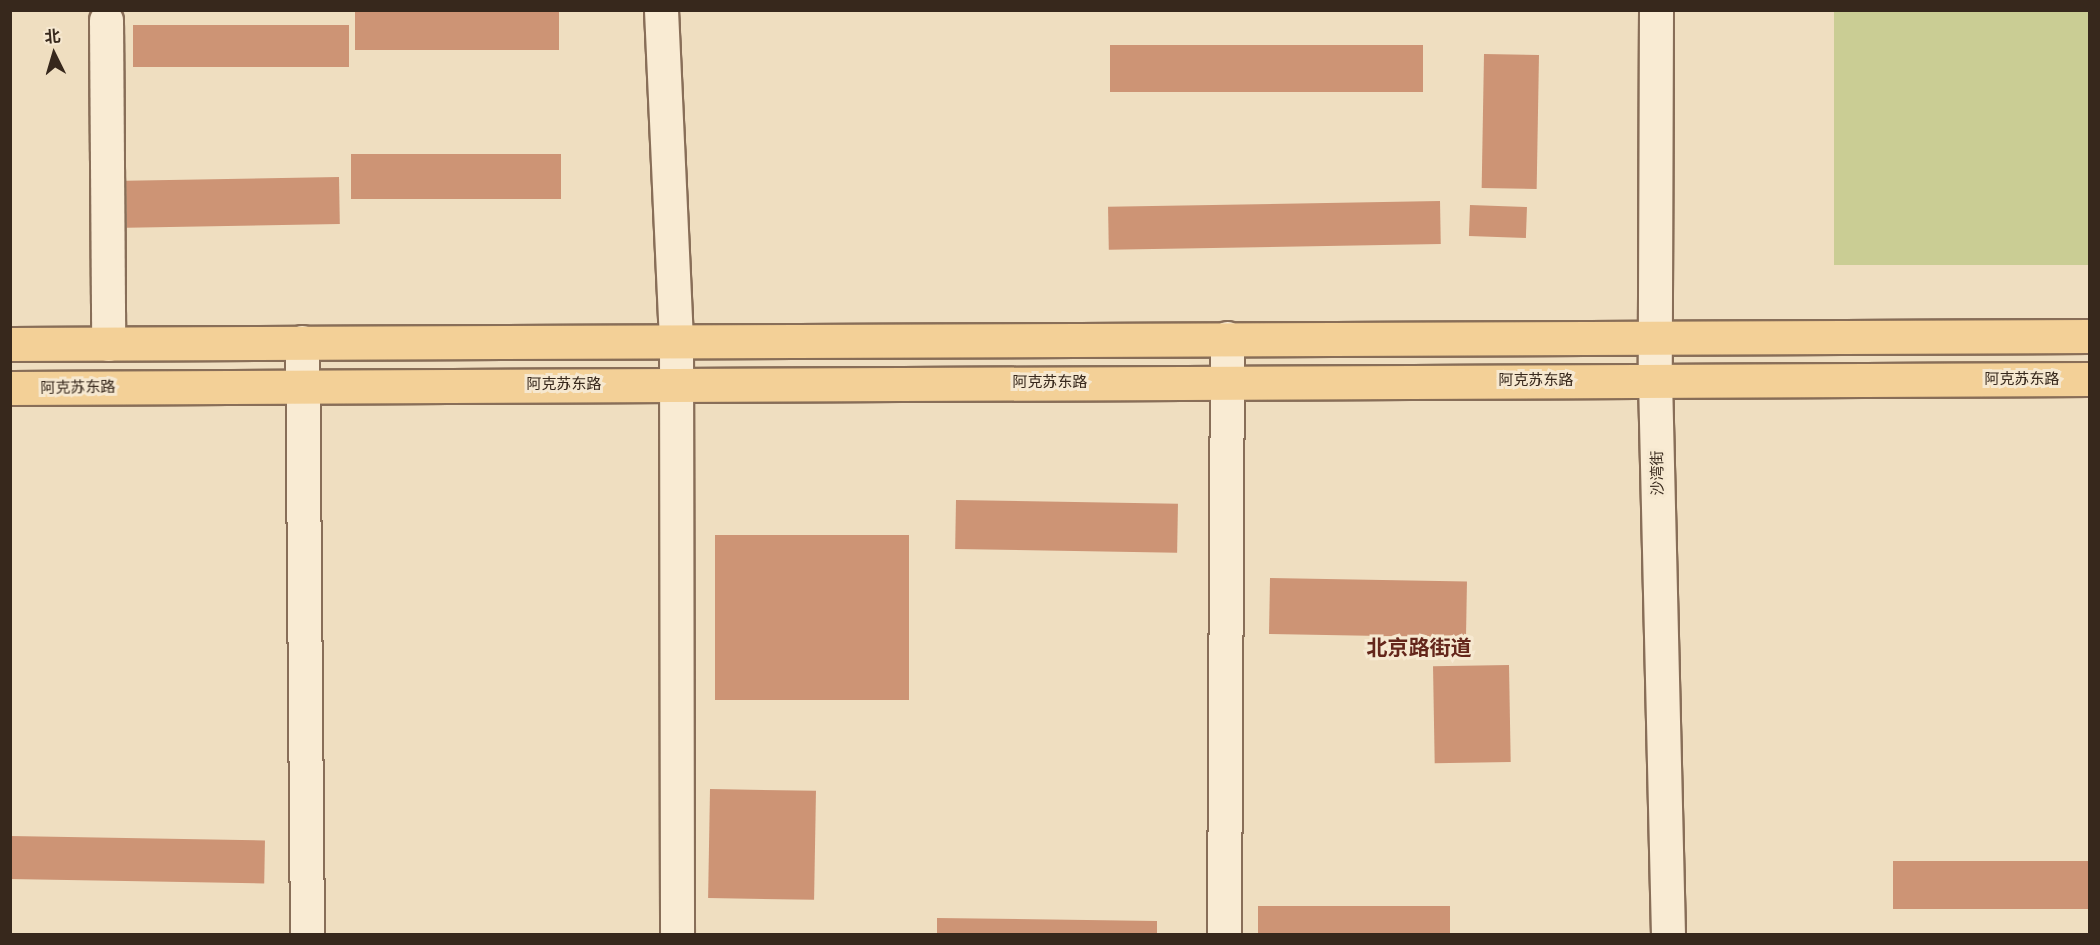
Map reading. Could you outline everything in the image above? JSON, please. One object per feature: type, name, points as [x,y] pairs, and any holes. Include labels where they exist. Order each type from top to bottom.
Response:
[{"type":"main road","points":[[10,344],[2090,336]]},
{"type":"main road","name":"阿克苏东路","points":[[10,388],[1655,379],[2090,379]]},
{"type":"street","points":[[661,10],[676,340],[676,934]]},
{"type":"street","name":"沙湾街","points":[[1656,10],[1655,379],[1668,934]]},
{"type":"street","points":[[106,20],[108,344]]},
{"type":"street","points":[[1224,934],[1227,338]]},
{"type":"street","points":[[302,342],[307,934]]},
{"type":"green space","points":[[1834,11],[2089,11],[2089,265],[1834,265]]},
{"type":"building","points":[[355,10],[559,10],[559,50],[355,50]]},
{"type":"building","points":[[133,25],[349,25],[349,67],[133,67]]},
{"type":"building","points":[[1110,45],[1423,45],[1423,92],[1110,92]]},
{"type":"building","points":[[1484,54],[1539,55],[1537,189],[1482,188]]},
{"type":"building","points":[[351,154],[561,154],[561,199],[351,199]]},
{"type":"building","points":[[339,177],[340,224],[127,228],[126,181]]},
{"type":"building","points":[[1440,201],[1441,244],[1109,250],[1108,207]]},
{"type":"building","points":[[1470,205],[1527,207],[1526,238],[1469,236]]},
{"type":"building","points":[[956,500],[1178,504],[1177,553],[955,549]]},
{"type":"building","points":[[715,535],[909,535],[909,700],[715,700]]},
{"type":"building","points":[[1270,578],[1467,581],[1466,637],[1269,634]]},
{"type":"building","points":[[1509,665],[1511,762],[1435,763],[1433,666]]},
{"type":"building","points":[[710,789],[816,791],[814,900],[708,898]]},
{"type":"building","points":[[10,836],[265,840],[264,883],[10,879]]},
{"type":"building","points":[[1893,861],[2090,861],[2090,909],[1893,909]]},
{"type":"building","points":[[1258,906],[1450,906],[1450,934],[1258,934]]},
{"type":"building","points":[[937,918],[1157,921],[1157,934],[937,934]]},
{"type":"district","name":"北京路街道","points":[[1419,648]]}]
